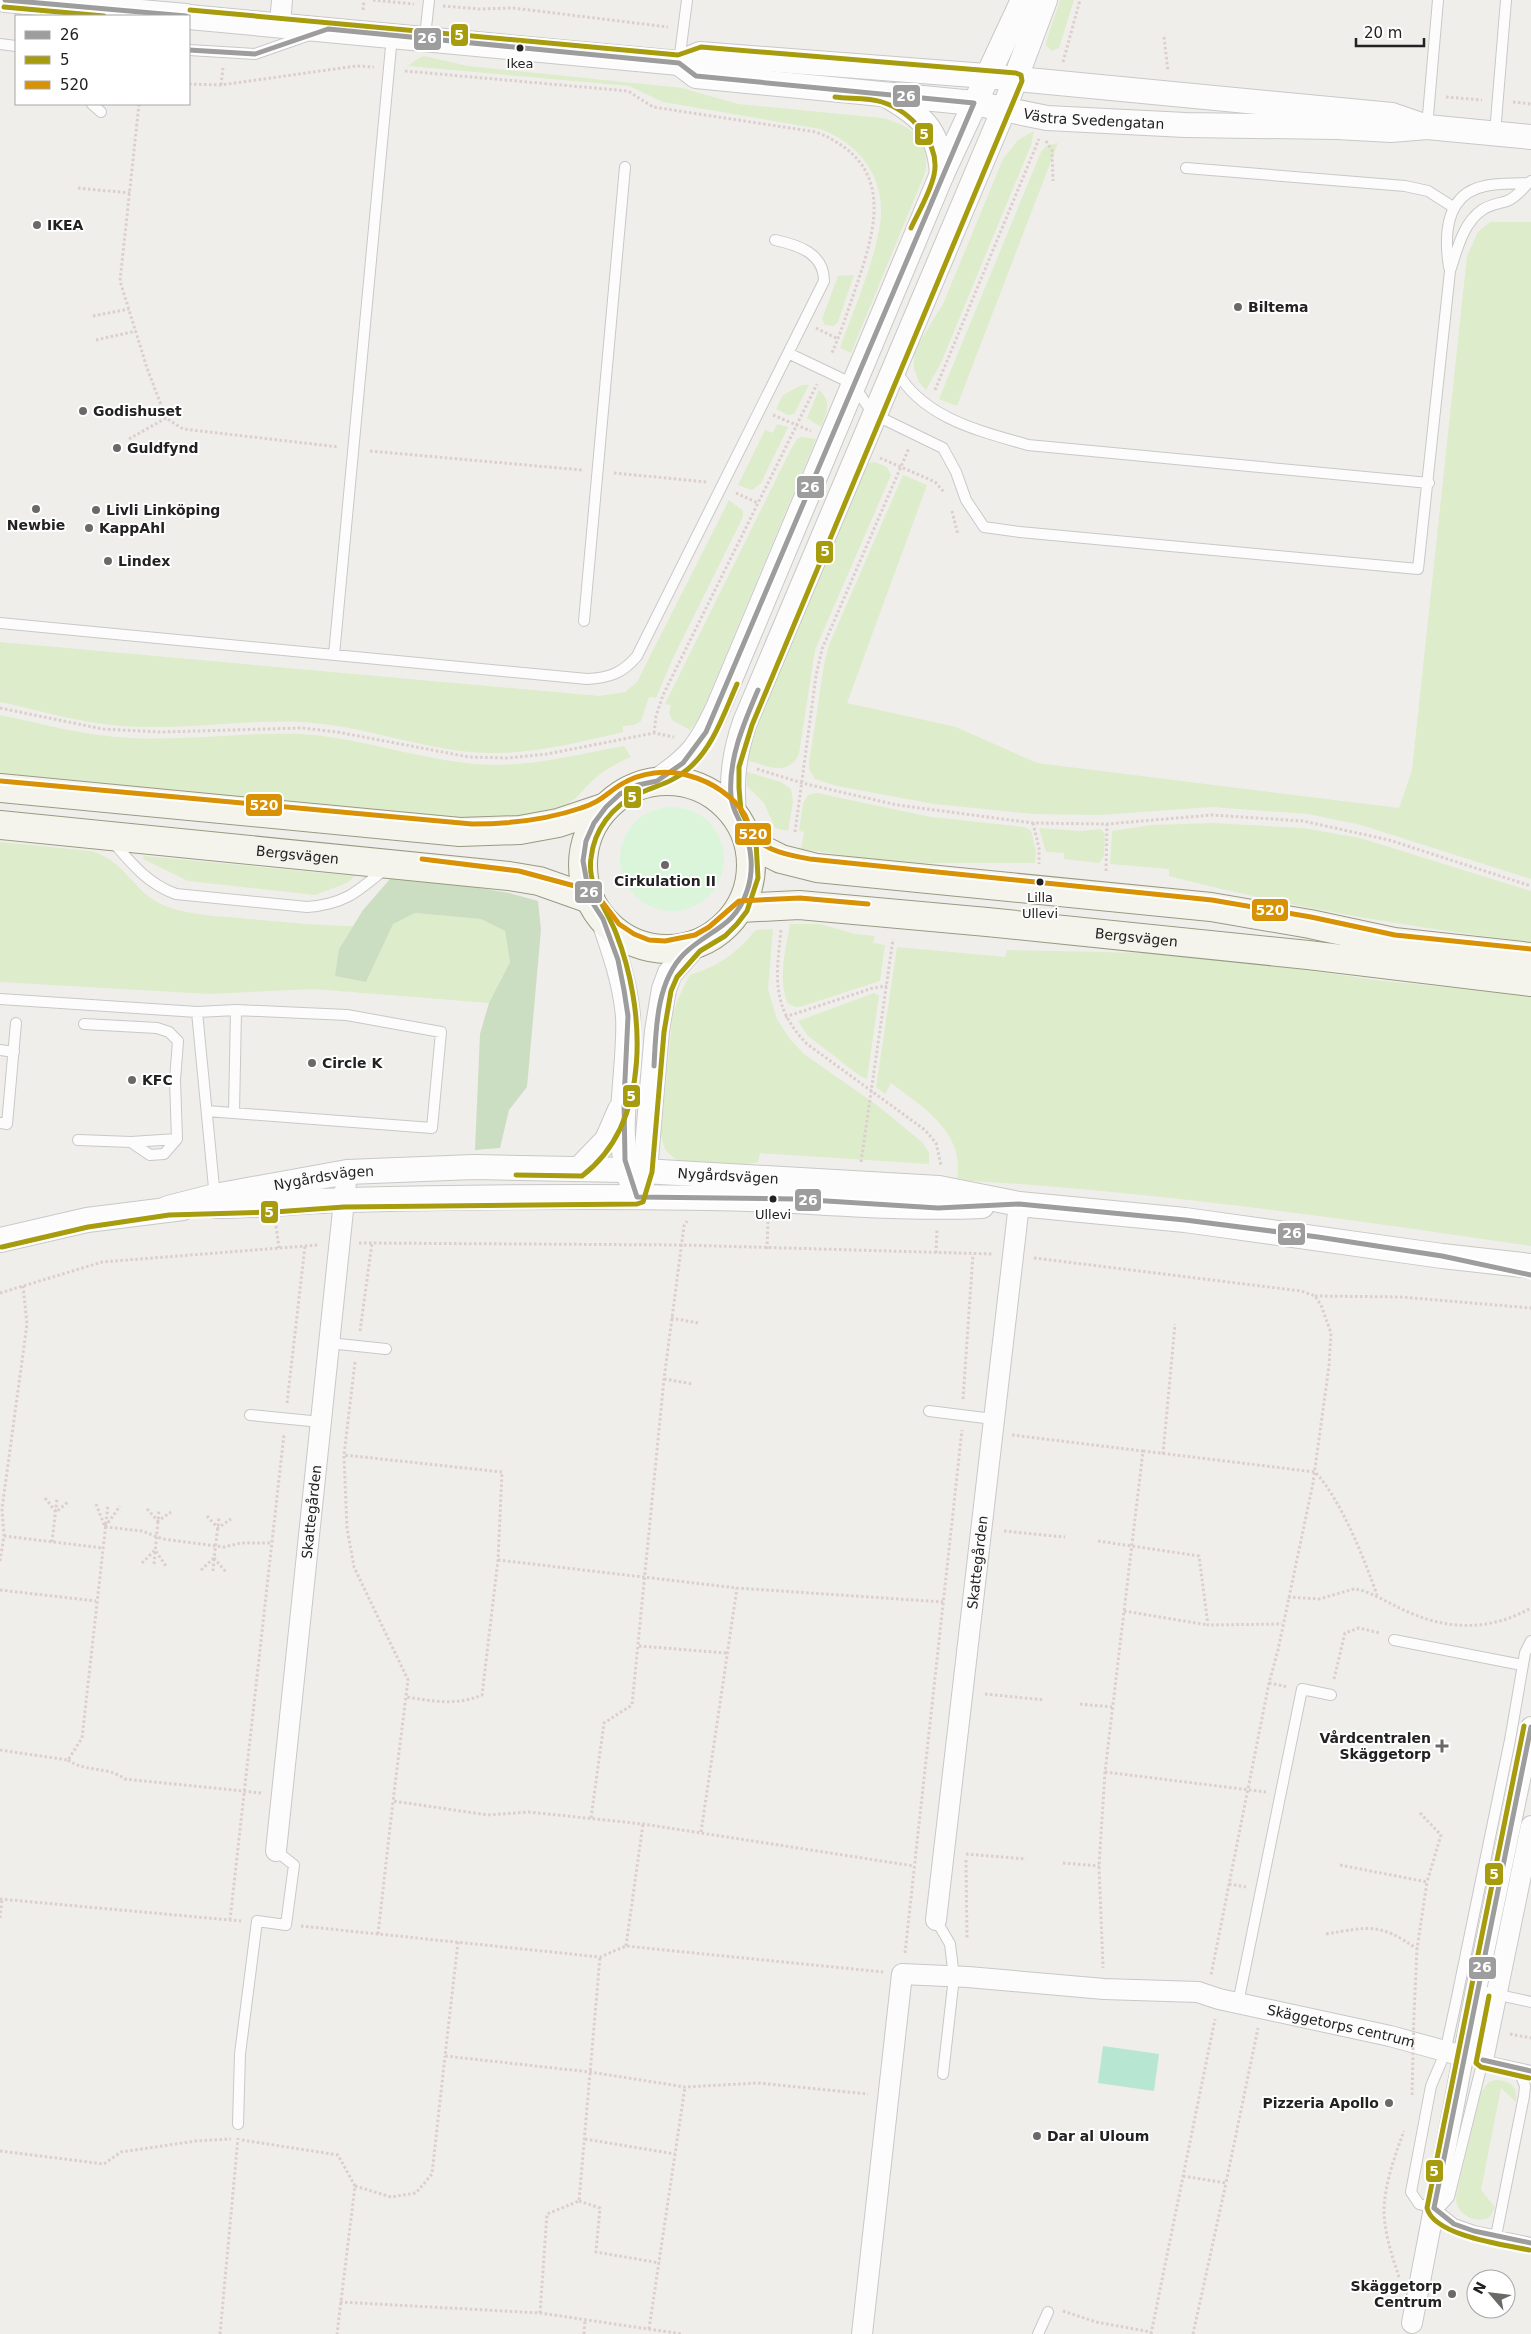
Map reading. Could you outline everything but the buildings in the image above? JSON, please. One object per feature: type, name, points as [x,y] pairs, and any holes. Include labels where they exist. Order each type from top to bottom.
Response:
[{"type":"main road","points":[[657,781],[679,781],[700,787],[719,798],[734,813],[749,842],[751,876],[740,908],[721,930],[695,945],[662,949],[645,946],[615,931],[597,909],[584,880],[583,861],[586,841],[594,823],[606,807],[620,794],[638,786],[657,781]]},
{"type":"main road","points":[[0,788],[460,832],[520,830],[558,823],[606,807]]},
{"type":"main road","name":"Bergsvägen","points":[[0,826],[392,863],[524,878],[597,909]]},
{"type":"main road","points":[[749,842],[781,859],[817,868],[1210,907],[1310,924],[1394,942],[1531,957]]},
{"type":"main road","name":"Bergsvägen","points":[[740,908],[799,905],[988,922],[1298,954],[1531,982]]},
{"type":"street","name":"Västra Svedengatan","points":[[5,0],[48,2],[177,15]]},
{"type":"street","points":[[280,24],[282,0]]},
{"type":"street","points":[[657,781],[689,757],[710,724],[942,174],[1022,0]]},
{"type":"street","points":[[734,813],[731,788],[732,766],[745,722],[873,414],[1004,109],[1045,0]]},
{"type":"street","name":"Västra Svedengatan","points":[[190,16],[424,37],[679,63],[700,54],[986,76],[1061,85],[1392,115],[1427,128]]},
{"type":"street","name":"Västra Svedengatan","points":[[679,63],[696,76],[974,103],[1047,118],[1185,125],[1337,127],[1391,130],[1427,128],[1531,137]]},
{"type":"street","points":[[885,94],[914,112],[927,125],[940,154],[942,174]]},
{"type":"street","points":[[597,909],[618,960],[628,1016],[624,1101],[636,1170],[638,1197]]},
{"type":"street","points":[[636,1170],[664,989],[670,973],[695,945]]},
{"type":"street","points":[[579,1169],[607,1140],[624,1101]]},
{"type":"street","name":"Nygårdsvägen","points":[[0,1240],[87,1220],[216,1201],[347,1172],[474,1167],[636,1170],[1019,1204],[1185,1220],[1442,1256],[1531,1266]]},
{"type":"street","name":"Skattegården","points":[[276,1851],[347,1172]]},
{"type":"street","name":"Nygårdsvägen","points":[[216,1201],[274,1205],[344,1200],[638,1197],[939,1198]]},
{"type":"street","name":"Skattegården","points":[[936,1920],[1019,1204]]},
{"type":"street","name":"Nygårdsvägen","points":[[1442,1256],[1531,1275]]},
{"type":"street","points":[[1412,2323],[1434,2208],[1454,2055],[1476,1990],[1531,1727]]},
{"type":"street","points":[[1483,2060],[1531,1826]]},
{"type":"street","points":[[862,2334],[902,1974]]},
{"type":"street","name":"Skäggetorps centrum","points":[[902,1974],[1104,1988],[1198,1992],[1238,2003],[1390,2036],[1454,2055]]},
{"type":"lane","points":[[424,37],[429,0]]},
{"type":"lane","points":[[679,63],[687,0]]},
{"type":"lane","points":[[1427,128],[1438,0]]},
{"type":"lane","points":[[1495,133],[1506,0]]},
{"type":"lane","points":[[48,2],[70,15]]},
{"type":"lane","points":[[190,50],[255,54],[328,29]]},
{"type":"lane","points":[[334,655],[392,34]]},
{"type":"lane","points":[[0,44],[15,46]]},
{"type":"lane","points":[[93,105],[101,112]]},
{"type":"lane","points":[[584,621],[625,167]]},
{"type":"lane","points":[[1186,168],[1405,186],[1428,191],[1453,207]]},
{"type":"lane","points":[[1450,271],[1445,242],[1453,207],[1465,194],[1484,186],[1530,182]]},
{"type":"lane","points":[[790,354],[853,384],[873,414],[943,448],[956,472],[966,500],[984,527],[1418,570],[1429,483],[1450,271],[1466,228],[1480,211],[1495,203],[1508,201],[1519,194],[1530,182]]},
{"type":"lane","points":[[0,624],[587,679],[615,675],[627,668],[637,656],[790,354],[824,281],[823,266],[817,259],[797,246],[774,240]]},
{"type":"lane","points":[[894,367],[903,384],[914,396],[928,406],[974,429],[1028,445],[1429,483]]},
{"type":"lane","points":[[107,835],[146,878],[160,888],[176,894],[297,906],[327,905],[345,899],[392,863]]},
{"type":"lane","points":[[0,999],[197,1012],[236,1010],[347,1015],[440,1032],[432,1128],[207,1111]]},
{"type":"lane","points":[[234,1113],[236,1010]]},
{"type":"lane","points":[[197,1012],[216,1201]]},
{"type":"lane","points":[[0,1124],[7,1124],[5,1092],[14,1052],[16,1023]]},
{"type":"lane","points":[[78,1140],[131,1142],[177,1139],[175,1080],[178,1041],[169,1032],[156,1028],[84,1024]]},
{"type":"lane","points":[[0,1050],[14,1052]]},
{"type":"lane","points":[[329,1343],[386,1349]]},
{"type":"lane","points":[[929,1411],[964,1416],[992,1425]]},
{"type":"lane","points":[[250,1415],[321,1422]]},
{"type":"lane","points":[[1394,1640],[1522,1666]]},
{"type":"lane","points":[[1531,1641],[1525,1653],[1522,1666],[1454,2055],[1531,2071]]},
{"type":"lane","points":[[1238,2003],[1302,1690],[1331,1695]]},
{"type":"lane","points":[[238,2124],[240,2054],[257,1921],[286,1924],[294,1865],[276,1851]]},
{"type":"lane","points":[[936,1920],[950,1944],[961,1977],[943,2074]]},
{"type":"lane","points":[[1476,1990],[1531,2002]]},
{"type":"lane","points":[[1434,2208],[1442,2205],[1449,2197],[1483,2060]]},
{"type":"lane","points":[[1496,2236],[1524,2096],[1525,2086],[1518,2068]]},
{"type":"lane","points":[[1434,2208],[1454,2224],[1496,2236],[1531,2243]]},
{"type":"lane","points":[[1038,2334],[1048,2312]]},
{"type":"path","points":[[1061,85],[1069,62],[1063,62],[1080,0]]},
{"type":"path","points":[[1164,37],[1168,71]]},
{"type":"path","points":[[139,105],[120,280],[147,368],[166,418],[184,429],[353,449],[700,481],[723,487],[758,503]]},
{"type":"path","points":[[928,406],[1041,133],[1052,150],[1053,181]]},
{"type":"path","points":[[78,188],[130,193]]},
{"type":"path","points":[[93,316],[130,309]]},
{"type":"path","points":[[805,323],[838,339]]},
{"type":"path","points":[[96,340],[136,332]]},
{"type":"path","points":[[129,439],[166,418]]},
{"type":"path","points":[[654,733],[663,695],[797,425]]},
{"type":"path","points":[[795,832],[816,676],[822,649],[916,434]]},
{"type":"path","points":[[0,708],[103,730],[161,732],[302,728],[337,732],[469,757],[507,758],[547,754],[654,733],[681,739]]},
{"type":"path","points":[[756,768],[802,783],[897,805],[1033,823],[1107,824],[1212,815],[1303,821],[1388,840],[1531,886]]},
{"type":"path","points":[[1033,823],[1040,848],[1040,864]]},
{"type":"path","points":[[1106,871],[1107,824]]},
{"type":"path","points":[[781,928],[777,974],[778,996],[786,1017],[807,1044],[925,1130],[936,1143],[941,1162],[936,1253]]},
{"type":"path","points":[[867,1166],[860,1164],[894,938]]},
{"type":"path","points":[[786,1017],[873,988],[887,986]]},
{"type":"path","points":[[591,1818],[604,1723],[632,1705],[671,1318],[684,1226],[691,1218]]},
{"type":"path","points":[[767,1249],[768,1221]]},
{"type":"path","points":[[0,1292],[102,1262],[340,1243],[682,1245],[1012,1255],[1284,1287],[1315,1296],[1401,1297],[1531,1308]]},
{"type":"path","points":[[372,1243],[344,1455],[347,1528],[354,1567],[408,1680],[378,1934]]},
{"type":"path","points":[[230,1920],[305,1246]]},
{"type":"path","points":[[286,1924],[600,1957],[626,1946],[902,1974],[964,1416],[962,1385],[973,1254]]},
{"type":"path","points":[[0,1561],[4,1536],[1,1519],[2,1509],[27,1324],[23,1286]]},
{"type":"path","points":[[1048,2312],[1063,2311],[1096,2322],[1151,2333],[1183,2176],[1269,1683],[1278,1650],[1315,1472],[1331,1332],[1321,1305],[1315,1296]]},
{"type":"path","points":[[671,1318],[698,1323]]},
{"type":"path","points":[[1163,1454],[1175,1324]]},
{"type":"path","points":[[664,1379],[693,1384]]},
{"type":"path","points":[[992,1425],[1015,1435],[1315,1472],[1326,1483],[1349,1529],[1366,1564],[1376,1595]]},
{"type":"path","points":[[1014,1445],[1015,1435]]},
{"type":"path","points":[[1104,1988],[1099,1866],[1112,1707],[1143,1451]]},
{"type":"path","points":[[318,1452],[502,1472],[498,1560],[482,1695],[466,1702],[440,1702],[406,1696]]},
{"type":"path","points":[[45,1498],[56,1512]]},
{"type":"path","points":[[52,1542],[57,1499]]},
{"type":"path","points":[[56,1512],[69,1501]]},
{"type":"path","points":[[96,1504],[105,1527]]},
{"type":"path","points":[[68,1760],[82,1738],[108,1505]]},
{"type":"path","points":[[105,1527],[120,1506]]},
{"type":"path","points":[[147,1509],[158,1520]]},
{"type":"path","points":[[154,1564],[159,1511]]},
{"type":"path","points":[[158,1520],[171,1512]]},
{"type":"path","points":[[207,1516],[218,1528]]},
{"type":"path","points":[[214,1571],[219,1518]]},
{"type":"path","points":[[218,1528],[231,1519]]},
{"type":"path","points":[[1003,1540],[1005,1521]]},
{"type":"path","points":[[105,1527],[142,1531],[157,1537],[224,1547],[241,1543],[272,1543]]},
{"type":"path","points":[[1004,1531],[1065,1537]]},
{"type":"path","points":[[4,1536],[103,1548]]},
{"type":"path","points":[[1098,1541],[1199,1556],[1208,1625]]},
{"type":"path","points":[[142,1563],[156,1550]]},
{"type":"path","points":[[156,1550],[166,1566]]},
{"type":"path","points":[[201,1570],[214,1558]]},
{"type":"path","points":[[214,1558],[226,1572]]},
{"type":"path","points":[[498,1560],[737,1588],[943,1602]]},
{"type":"path","points":[[701,1832],[737,1588]]},
{"type":"path","points":[[1288,1597],[1319,1599],[1354,1589],[1376,1595],[1413,1614],[1454,1625],[1474,1626],[1494,1624],[1515,1617],[1531,1608]]},
{"type":"path","points":[[0,1590],[96,1601]]},
{"type":"path","points":[[1124,1611],[1208,1625],[1282,1624]]},
{"type":"path","points":[[1331,1695],[1345,1633],[1358,1628],[1384,1634],[1394,1640]]},
{"type":"path","points":[[639,1646],[726,1654]]},
{"type":"path","points":[[984,1703],[986,1684]]},
{"type":"path","points":[[985,1694],[1044,1700]]},
{"type":"path","points":[[1080,1704],[1112,1707]]},
{"type":"path","points":[[0,1750],[68,1760],[77,1766],[113,1770],[125,1779],[243,1792],[282,1794]]},
{"type":"path","points":[[1106,1772],[1249,1789]]},
{"type":"path","points":[[393,1801],[488,1815],[529,1812],[643,1824],[914,1866]]},
{"type":"path","points":[[1410,2104],[1412,2095],[1417,1949],[1428,1882],[1441,1835],[1420,1813]]},
{"type":"path","points":[[626,1946],[643,1824]]},
{"type":"path","points":[[961,1977],[968,1844]]},
{"type":"path","points":[[966,1854],[1026,1859]]},
{"type":"path","points":[[1063,1863],[1099,1866]]},
{"type":"path","points":[[1340,1865],[1428,1882]]},
{"type":"path","points":[[0,1918],[1,1899],[257,1921]]},
{"type":"path","points":[[1326,1934],[1368,1927],[1395,1934],[1417,1949]]},
{"type":"path","points":[[355,2186],[391,2197],[416,2193],[432,2174],[458,1942]]},
{"type":"path","points":[[579,2201],[600,1957]]},
{"type":"path","points":[[1194,2334],[1262,2008]]},
{"type":"path","points":[[444,2056],[590,2072],[685,2087],[757,2083],[888,2096]]},
{"type":"path","points":[[649,2329],[685,2087]]},
{"type":"path","points":[[1401,2284],[1390,2250],[1384,2210],[1394,2156],[1406,2122]]},
{"type":"path","points":[[220,2334],[238,2124]]},
{"type":"path","points":[[0,2151],[104,2164],[121,2152],[196,2141],[238,2139],[338,2155],[355,2186],[336,2334]]},
{"type":"path","points":[[585,2139],[675,2154]]},
{"type":"path","points":[[1183,2176],[1226,2183]]},
{"type":"path","points":[[540,2313],[547,2214],[579,2201],[600,2208],[596,2252],[660,2263]]},
{"type":"path","points":[[340,2302],[540,2313],[682,2334]]},
{"type":"path","points":[[584,2334],[585,2319]]},
{"type":"green space","points":[[1060,0],[1074,0],[1059,48],[1052,51],[1046,46],[1046,42]]},
{"type":"green space","points":[[424,56],[468,66],[682,88],[738,104],[882,118],[893,121],[910,130],[922,143],[925,151],[925,173],[851,353],[840,348],[872,259],[877,241],[881,209],[880,195],[871,170],[863,159],[844,141],[820,129],[663,102],[629,86],[408,66]]},
{"type":"green space","points":[[1034,131],[1031,145],[941,363],[926,390],[919,382],[914,368],[914,351],[943,304],[1003,159],[1018,140]]},
{"type":"green space","points":[[1058,143],[957,406],[939,399],[1041,152],[1046,146]]},
{"type":"green space","points":[[1490,222],[1531,222],[1531,879],[1361,825],[1308,814],[1212,807],[1099,815],[1033,814],[934,804],[837,786],[815,779],[809,769],[809,763],[824,665],[829,645],[903,475],[927,485],[847,703],[956,727],[1037,763],[1399,808],[1412,770],[1467,256],[1478,232]]},
{"type":"green space","points":[[854,275],[838,322],[834,326],[825,325],[822,319],[838,276]]},
{"type":"green space","points":[[802,385],[809,385],[794,414],[788,415],[776,409],[783,395]]},
{"type":"green space","points":[[819,390],[826,398],[827,403],[821,427],[807,418]]},
{"type":"green space","points":[[777,424],[788,427],[761,483],[752,490],[738,485],[765,430],[773,433]]},
{"type":"green space","points":[[801,437],[816,439],[700,717],[690,730],[672,720],[669,713],[671,705],[665,704],[791,449],[797,439]]},
{"type":"green space","points":[[875,462],[887,467],[891,475],[815,650],[799,754],[794,761],[783,768],[769,767],[747,760],[758,722],[865,467],[868,463]]},
{"type":"green space","points":[[729,500],[743,511],[743,517],[673,658],[656,698],[649,697],[641,721],[634,725],[623,726],[623,732],[527,751],[488,753],[448,749],[322,724],[252,722],[178,727],[128,726],[78,720],[0,702],[0,642],[599,696],[625,692],[637,682]]},
{"type":"green space","points":[[0,715],[48,726],[114,737],[151,739],[257,734],[321,736],[446,760],[487,765],[527,763],[624,746],[631,757],[601,773],[573,800],[546,812],[514,817],[452,817],[0,773]]},
{"type":"green space","points":[[747,772],[781,782],[791,789],[793,802],[788,831],[775,828],[764,803],[747,786]]},
{"type":"green space","points":[[817,793],[931,817],[1025,827],[1031,831],[1036,851],[1035,863],[923,863],[863,858],[801,849],[804,832],[799,831],[803,803],[808,795]]},
{"type":"green space","points":[[672,807],[692,811],[709,822],[720,839],[724,859],[720,879],[709,896],[692,907],[672,911],[652,907],[635,896],[624,879],[620,859],[624,839],[635,822],[652,811]]},
{"type":"green space","points":[[1214,823],[1303,828],[1360,838],[1531,891],[1531,942],[1440,930],[1304,907],[1169,876],[1169,869],[1110,864],[1112,831],[1152,825]]},
{"type":"green space","points":[[1039,828],[1080,831],[1101,829],[1105,834],[1104,856],[1099,863],[1064,859],[1064,853],[1046,852]]},
{"type":"green space","points":[[0,842],[91,851],[113,862],[144,892],[163,905],[173,909],[206,915],[289,923],[353,926],[339,949],[336,976],[366,982],[393,923],[415,913],[481,919],[505,931],[510,962],[489,1003],[313,989],[209,994],[0,982]]},
{"type":"green space","points":[[144,856],[355,876],[347,883],[315,895],[188,881],[143,859]]},
{"type":"green space","points":[[409,876],[509,893],[538,901],[541,930],[527,1087],[509,1110],[500,1148],[475,1150],[480,1034],[489,1003],[510,962],[505,931],[481,919],[415,913],[393,924],[366,982],[335,976],[339,949],[363,910],[390,879]]},
{"type":"green space","points":[[790,924],[820,924],[855,934],[875,936],[873,943],[885,945],[880,981],[803,1006],[796,1007],[788,1004],[783,985],[783,975]]},
{"type":"green space","points":[[773,929],[768,989],[777,1019],[790,1039],[804,1054],[878,1106],[923,1143],[929,1153],[929,1164],[760,1153],[758,1162],[734,1166],[708,1167],[684,1163],[674,1158],[665,1149],[661,1134],[672,1020],[682,991],[690,975],[727,958],[756,930]]},
{"type":"green space","points":[[897,947],[1005,957],[1007,950],[1146,953],[1263,964],[1376,980],[1531,996],[1531,1246],[1388,1225],[1173,1198],[957,1180],[958,1163],[955,1148],[939,1123],[891,1083],[885,1094],[876,1087]]},
{"type":"green space","points":[[874,993],[879,996],[867,1079],[860,1076],[808,1036],[798,1021]]},
{"type":"green space","points":[[1103,2046],[1159,2054],[1154,2091],[1098,2083]]},
{"type":"green space","points":[[1496,2080],[1509,2083],[1515,2088],[1516,2102],[1501,2088],[1481,2190],[1495,2207],[1490,2217],[1479,2220],[1463,2213],[1459,2208],[1456,2197],[1481,2092],[1489,2082]]},
{"type":"transit line","name":"26","points":[[5,0],[175,15]]},
{"type":"transit line","name":"5","points":[[4,7],[93,15]]},
{"type":"transit line","name":"5","points":[[2,1247],[88,1227],[169,1215],[274,1212],[344,1207],[637,1204],[643,1202],[652,1172],[664,1032],[671,991],[677,977],[700,951],[725,936],[737,924],[747,911],[758,878],[756,841],[741,811],[739,788],[739,767],[752,725],[1022,81],[1021,75],[1016,73],[701,47],[678,55],[190,10]]},
{"type":"transit line","name":"26","points":[[190,50],[255,54],[328,29],[679,63],[696,76],[974,103],[706,732],[683,763],[657,781],[638,785],[620,794],[606,807],[594,823],[586,841],[583,861],[590,899],[603,919],[618,960],[628,1016],[624,1101],[625,1160],[637,1197],[795,1199],[938,1208],[1019,1204],[1185,1220],[1318,1237],[1442,1256],[1531,1275]]},
{"type":"transit line","name":"5","points":[[835,97],[870,99],[893,106],[913,121],[928,140],[933,151],[934,175],[927,195],[911,228]]},
{"type":"transit line","name":"5","points":[[516,1175],[582,1176],[605,1153],[621,1126],[632,1095],[636,1062],[637,1028],[626,962],[616,933],[598,897],[592,878],[591,858],[593,848],[600,829],[612,812],[620,805],[638,794],[676,778],[697,761],[711,741],[737,684]]},
{"type":"transit line","name":"26","points":[[654,1066],[659,1007],[668,978],[684,954],[728,921],[742,903],[747,891],[751,875],[750,851],[746,835],[733,805],[731,782],[738,742],[758,690]]},
{"type":"transit line","name":"520","points":[[1,781],[472,824],[514,822],[555,816],[593,804],[620,785],[637,777],[663,772],[681,774],[714,786],[740,808],[753,834],[759,841],[780,852],[810,859],[1212,900],[1311,917],[1395,935],[1531,949]]},
{"type":"transit line","name":"520","points":[[422,859],[519,871],[586,889],[597,895],[619,924],[634,934],[649,940],[665,941],[695,935],[709,927],[739,901],[800,898],[868,904]]},
{"type":"transit line","name":"5","points":[[1524,1726],[1427,2208],[1432,2218],[1456,2232],[1488,2242],[1529,2250]]},
{"type":"transit line","name":"26","points":[[1434,2208],[1531,1727]]},
{"type":"transit line","name":"5","points":[[1489,1996],[1476,2063],[1481,2067],[1529,2078]]},
{"type":"transit line","name":"26","points":[[1483,2060],[1531,2071]]},
{"type":"transit line","name":"26","points":[[1434,2208],[1454,2224],[1474,2231],[1531,2243]]},
{"type":"place","name":"Ikea","points":[[520,48]]},
{"type":"place","name":"IKEA","points":[[37,225]]},
{"type":"place","name":"Biltema","points":[[1238,307]]},
{"type":"place","name":"Godishuset","points":[[83,411]]},
{"type":"place","name":"Guldfynd","points":[[117,448]]},
{"type":"place","name":"Newbie","points":[[36,509]]},
{"type":"place","name":"Livli Linköping","points":[[96,510]]},
{"type":"place","name":"KappAhl","points":[[89,528]]},
{"type":"place","name":"Lindex","points":[[108,561]]},
{"type":"place","name":"Cirkulation II","points":[[665,865]]},
{"type":"place","name":"Lilla Ullevi","points":[[1040,882]]},
{"type":"place","name":"Circle K","points":[[312,1063]]},
{"type":"place","name":"KFC","points":[[132,1080]]},
{"type":"place","name":"Ullevi","points":[[773,1199]]},
{"type":"place","name":"Vårdcentralen Skäggetorp","points":[[1442,1746]]},
{"type":"place","name":"Pizzeria Apollo","points":[[1389,2103]]},
{"type":"place","name":"Dar al Uloum","points":[[1037,2136]]},
{"type":"place","name":"Skäggetorp Centrum","points":[[1452,2294]]}]
